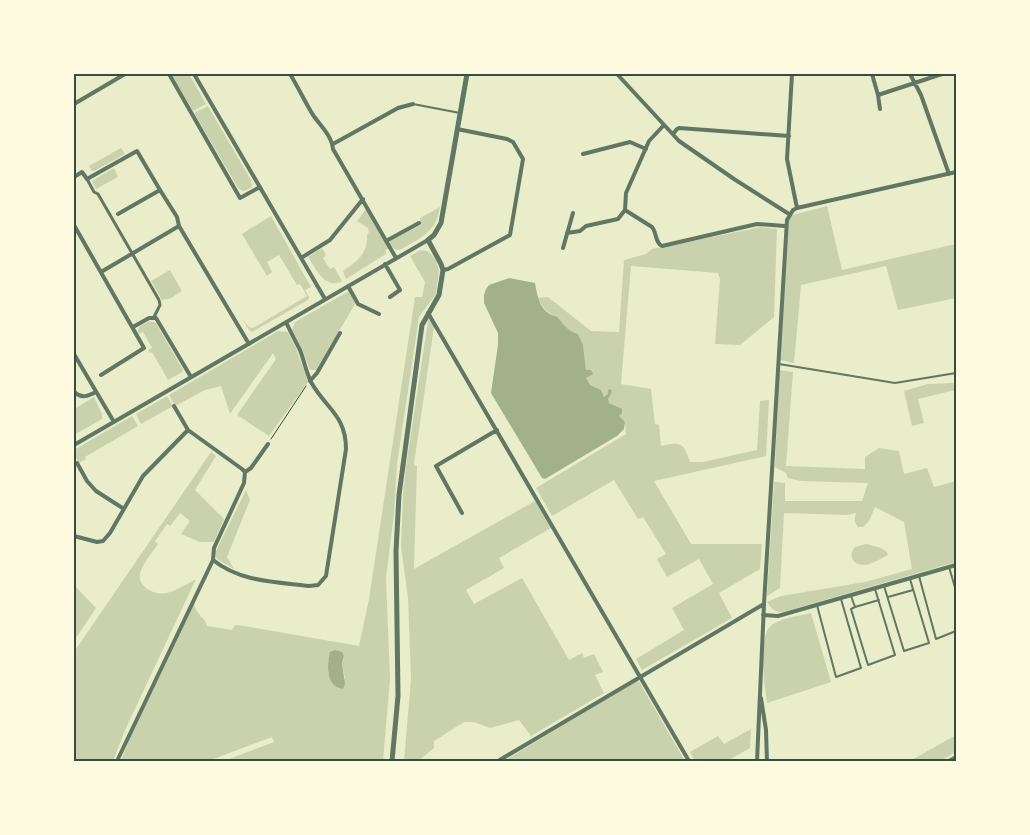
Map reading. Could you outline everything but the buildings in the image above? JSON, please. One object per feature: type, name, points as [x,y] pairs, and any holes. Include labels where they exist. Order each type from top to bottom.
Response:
[{"type":"street","points":[[74,104],[125,74]]},
{"type":"street","points":[[169,74],[240,198],[260,187]]},
{"type":"street","points":[[194,74],[325,299]]},
{"type":"street","points":[[290,74],[333,144],[333,149],[396,258]]},
{"type":"street","points":[[74,445],[428,240],[441,223],[467,74]]},
{"type":"street","points":[[617,74],[664,125],[692,151],[789,214]]},
{"type":"street","points":[[792,74],[787,159],[797,208]]},
{"type":"street","points":[[872,74],[880,109]]},
{"type":"street","points":[[910,74],[921,95],[949,174]]},
{"type":"street","points":[[878,95],[942,74]]},
{"type":"street","points":[[333,144],[398,108],[414,104]]},
{"type":"street","points":[[568,233],[580,231],[586,226],[618,219],[625,210],[626,193],[649,141],[664,125]]},
{"type":"street","points":[[673,134],[679,128],[788,136]]},
{"type":"street","points":[[443,270],[510,235],[523,159],[513,142],[507,139],[458,129]]},
{"type":"street","points":[[583,154],[630,142],[646,149]]},
{"type":"street","points":[[87,179],[137,151],[249,344]]},
{"type":"street","points":[[74,177],[82,172],[94,192],[98,194],[160,303],[154,317],[133,327]]},
{"type":"street","points":[[763,761],[757,761],[763,615],[786,226],[789,214],[797,208],[956,172]]},
{"type":"street","points":[[118,214],[160,190]]},
{"type":"street","points":[[301,258],[330,240],[363,199]]},
{"type":"street","points":[[625,210],[652,227],[658,242],[662,246],[757,224],[786,226]]},
{"type":"street","points":[[563,248],[573,213]]},
{"type":"street","points":[[386,241],[418,223]]},
{"type":"street","points":[[74,225],[144,348],[101,374]]},
{"type":"street","points":[[100,272],[179,226]]},
{"type":"street","points":[[392,761],[398,696],[396,551],[402,462],[422,325],[439,295],[443,270],[428,240]]},
{"type":"street","points":[[385,264],[400,290],[390,297]]},
{"type":"street","points":[[348,286],[358,304],[379,314]]},
{"type":"street","points":[[428,313],[689,761]]},
{"type":"street","points":[[154,317],[191,377]]},
{"type":"street","points":[[213,560],[238,574],[253,579],[309,586],[318,585],[326,576],[346,449],[346,437],[339,419],[310,381],[300,350],[286,322]]},
{"type":"street","points":[[310,381],[340,333]]},
{"type":"street","points":[[74,354],[114,422]]},
{"type":"street","points":[[74,392],[87,397],[96,392]]},
{"type":"street","points":[[117,761],[213,560],[214,548],[244,483],[244,472],[242,469],[188,430],[174,406]]},
{"type":"street","points":[[74,536],[97,542],[103,540],[110,533],[147,471],[188,430]]},
{"type":"street","points":[[462,514],[436,466],[497,430]]},
{"type":"street","points":[[244,472],[251,468],[268,444]]},
{"type":"street","points":[[77,463],[87,481],[96,491],[124,508]]},
{"type":"street","points":[[763,615],[778,616],[817,606],[956,565]]},
{"type":"street","points":[[498,761],[764,604]]},
{"type":"street","points":[[760,689],[766,730],[767,761]]},
{"type":"street","points":[[949,761],[956,757]]},
{"type":"lane","points":[[414,104],[460,113]]},
{"type":"lane","points":[[778,364],[895,383],[956,373]]},
{"type":"lane","points":[[949,567],[956,591]]},
{"type":"lane","points":[[919,576],[936,639],[956,631]]},
{"type":"lane","points":[[884,586],[904,651],[929,643],[910,579]]},
{"type":"lane","points":[[875,589],[879,600],[895,655],[868,665],[851,608],[879,600]]},
{"type":"lane","points":[[888,598],[913,590]]},
{"type":"lane","points":[[851,596],[855,607]]},
{"type":"lane","points":[[817,606],[836,677],[861,668],[840,599]]},
{"type":"path","points":[[268,444],[310,381]]},
{"type":"shaded area","points":[[171,74],[189,74],[206,104],[193,111]]},
{"type":"shaded area","points":[[208,106],[251,180],[252,187],[245,191],[238,188],[194,113]]},
{"type":"shaded area","points":[[121,148],[125,154],[92,171],[89,166]]},
{"type":"shaded area","points":[[114,168],[118,177],[96,189],[92,181]]},
{"type":"shaded area","points":[[827,206],[842,270],[956,244],[956,298],[898,310],[886,266],[801,285],[794,363],[780,360],[789,216]]},
{"type":"shaded area","points":[[440,207],[435,222],[427,233],[402,249],[396,250],[392,247],[390,241],[421,225],[420,218]]},
{"type":"shaded area","points":[[366,209],[389,248],[386,250],[386,254],[346,279],[343,271],[361,256],[366,247],[368,228],[357,221]]},
{"type":"shaded area","points":[[271,216],[311,287],[305,290],[309,297],[308,300],[252,332],[242,319],[249,327],[253,328],[307,296],[300,284],[297,285],[279,255],[267,262],[272,272],[267,276],[242,234]]},
{"type":"shaded area","points":[[761,227],[777,229],[774,317],[740,345],[715,344],[720,279],[718,273],[631,266],[621,384],[651,389],[655,424],[659,425],[661,446],[681,445],[686,451],[690,462],[703,462],[757,450],[760,401],[769,400],[766,456],[654,481],[691,544],[762,544],[760,569],[719,593],[732,618],[642,670],[636,659],[684,630],[672,608],[713,584],[699,559],[667,577],[657,559],[666,554],[643,517],[638,519],[614,480],[552,516],[536,488],[626,434],[625,422],[609,403],[608,399],[612,392],[604,397],[601,390],[590,385],[585,377],[592,374],[586,370],[583,345],[578,334],[567,329],[558,318],[547,311],[538,298],[548,297],[591,331],[619,332],[624,260],[646,254],[652,249]]},
{"type":"shaded area","points":[[322,248],[326,255],[323,258],[330,269],[334,267],[342,281],[331,283],[326,281],[308,257]]},
{"type":"shaded area","points":[[421,250],[427,251],[436,260],[439,271],[436,294],[419,317],[397,464],[394,514],[386,578],[390,679],[383,761],[224,761],[274,742],[272,737],[208,761],[121,761],[129,740],[194,603],[207,626],[232,630],[235,625],[238,625],[359,646],[369,599],[415,297],[422,297],[425,282],[410,256]],"holes":[[[344,657],[342,663],[345,679],[332,682],[328,673],[328,660]]]},
{"type":"shaded area","points":[[170,270],[182,291],[171,298],[162,300],[151,281]]},
{"type":"shaded area","points":[[509,278],[535,283],[543,308],[557,317],[568,329],[578,334],[583,345],[586,370],[591,370],[593,374],[586,378],[590,385],[601,390],[604,397],[608,394],[608,390],[611,389],[612,392],[608,399],[609,403],[622,409],[622,413],[619,416],[625,422],[624,429],[617,436],[545,479],[542,478],[491,393],[498,333],[484,303],[484,295],[489,285]]},
{"type":"shaded area","points":[[349,291],[355,304],[316,370],[310,370],[292,330],[295,322]]},
{"type":"shaded area","points":[[430,319],[434,327],[414,464],[415,466],[417,465],[414,569],[535,501],[551,528],[499,558],[504,568],[466,590],[474,604],[522,578],[569,660],[582,653],[584,658],[594,654],[603,672],[595,675],[604,693],[531,736],[519,720],[490,728],[474,722],[464,722],[434,741],[434,748],[418,761],[404,761],[411,679],[408,598],[401,547],[403,495],[428,321]]},
{"type":"shaded area","points":[[149,321],[156,323],[183,370],[168,380],[152,352],[150,353],[148,350],[152,348],[143,332],[139,334],[138,331],[139,327]]},
{"type":"shaded area","points":[[278,331],[288,332],[308,382],[269,436],[237,415],[276,359],[273,353],[230,414],[221,386],[205,390],[175,406],[169,395]]},
{"type":"shaded area","points":[[779,370],[793,372],[786,466],[865,469],[865,457],[879,448],[899,451],[904,474],[927,468],[934,487],[956,481],[956,562],[783,612],[775,611],[772,608],[767,602],[781,596],[865,582],[912,569],[904,522],[875,507],[869,521],[863,527],[858,527],[855,523],[856,513],[847,515],[784,513],[780,588],[767,596],[774,482],[785,483],[785,501],[862,501],[868,483],[801,481],[788,478],[786,473],[775,467]]},
{"type":"shaded area","points":[[953,383],[955,390],[918,399],[924,423],[912,426],[904,391],[928,384]]},
{"type":"shaded area","points":[[167,396],[173,406],[141,424],[136,414]]},
{"type":"shaded area","points":[[94,397],[102,414],[102,419],[74,435],[74,409]]},
{"type":"shaded area","points":[[132,416],[138,426],[85,457],[86,459],[79,463],[74,450]]},
{"type":"shaded area","points":[[211,452],[216,456],[195,490],[224,519],[214,542],[200,542],[181,534],[190,521],[180,513],[170,526],[167,524],[155,541],[158,544],[145,562],[140,574],[140,580],[144,586],[153,592],[165,593],[171,592],[196,579],[126,728],[113,761],[74,761],[74,652]]},
{"type":"shaded area","points":[[246,490],[250,500],[227,557],[234,569],[217,559],[215,553]]},
{"type":"shaded area","points":[[866,544],[881,548],[888,555],[869,564],[860,565],[856,563],[852,558],[852,551],[855,547]]},
{"type":"shaded area","points":[[74,585],[96,608],[74,641]]},
{"type":"shaded area","points":[[811,613],[831,682],[767,703],[763,649],[768,630],[773,624],[782,620]]},
{"type":"shaded area","points":[[335,650],[342,652],[344,656],[342,663],[345,684],[343,689],[333,684],[330,679],[328,663],[330,652]]},
{"type":"shaded area","points":[[638,680],[685,761],[504,761]]},
{"type":"shaded area","points":[[751,729],[750,748],[727,761],[695,761],[690,752],[718,736],[724,744]]},
{"type":"shaded area","points":[[956,735],[956,752],[940,761],[910,761]]}]
